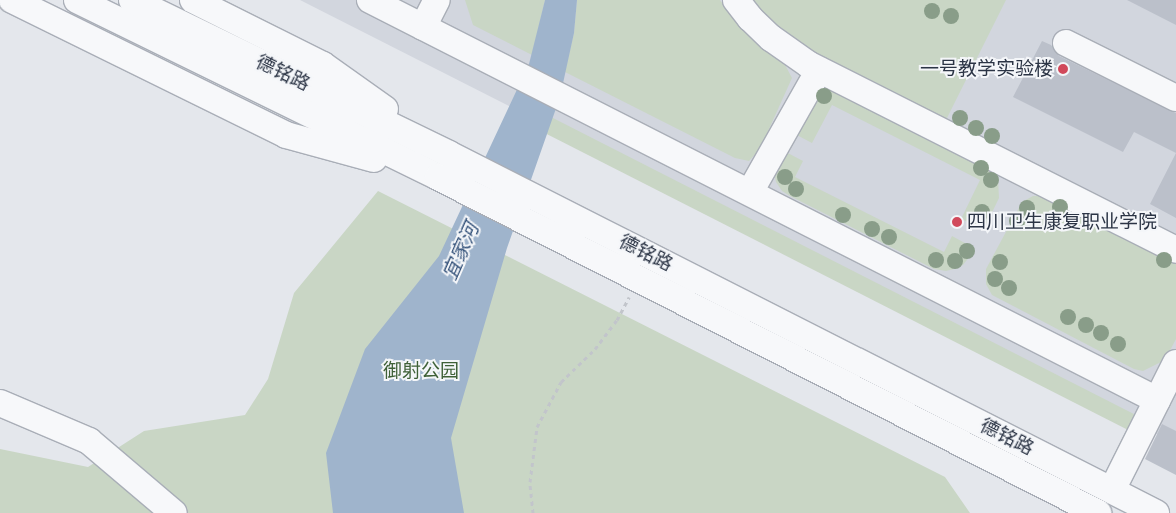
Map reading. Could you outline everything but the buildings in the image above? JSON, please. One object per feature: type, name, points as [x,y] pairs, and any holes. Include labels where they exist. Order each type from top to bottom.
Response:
[{"type":"street","points":[[12,0],[286,135],[438,177]]},
{"type":"street","name":"德铭路","points":[[77,0],[438,177],[1098,513]]},
{"type":"street","name":"德铭路","points":[[132,0],[450,154],[1156,513]]},
{"type":"street","points":[[193,0],[323,65],[450,154]]},
{"type":"street","points":[[370,0],[1157,400]]},
{"type":"street","points":[[423,27],[437,0]]},
{"type":"street","points":[[736,0],[771,38],[819,70],[1176,250]]},
{"type":"street","points":[[1066,43],[1176,98]]},
{"type":"street","points":[[750,192],[819,70]]},
{"type":"street","points":[[1112,490],[1176,363]]},
{"type":"street","points":[[0,403],[89,441],[174,513]]},
{"type":"path","points":[[533,513],[530,482],[537,427],[561,382],[595,349],[617,320],[638,279]]},
{"type":"shaded area","name":"四川卫生康复职业学院","points":[[300,0],[1176,0],[1176,444]]},
{"type":"green space","points":[[465,0],[545,0],[532,55],[473,25]]},
{"type":"green space","points":[[577,0],[720,0],[732,16],[782,59],[792,78],[760,149],[749,161],[735,158],[565,72],[574,33]]},
{"type":"green space","points":[[750,0],[1006,0],[946,120],[816,53],[765,16]]},
{"type":"green space","points":[[830,89],[994,172],[998,179],[999,198],[984,229],[961,219],[980,180],[832,105],[812,143],[791,132],[818,92]]},
{"type":"green space","points":[[551,117],[1137,416],[1130,431],[543,132]]},
{"type":"green space","points":[[782,150],[803,161],[795,177],[944,252],[952,236],[974,248],[970,256],[963,265],[954,269],[946,271],[934,269],[790,196],[782,191],[776,182],[774,172]]},
{"type":"green space","name":"御射公园","points":[[378,191],[945,477],[970,513],[0,513],[0,449],[88,467],[144,431],[245,415],[268,379],[294,293]]},
{"type":"green space","points":[[1033,196],[1045,196],[1176,260],[1176,339],[1165,360],[1143,371],[1134,369],[992,295],[986,284],[986,269],[1022,202]]},
{"type":"water","name":"宜家河","points":[[545,0],[577,0],[574,33],[560,97],[507,248],[451,438],[464,513],[333,513],[326,453],[365,349],[439,256],[529,64]]},
{"type":"place","name":"一号教学实验楼","points":[[1063,69]]},
{"type":"place","name":"四川卫生康复职业学院","points":[[957,222]]}]
